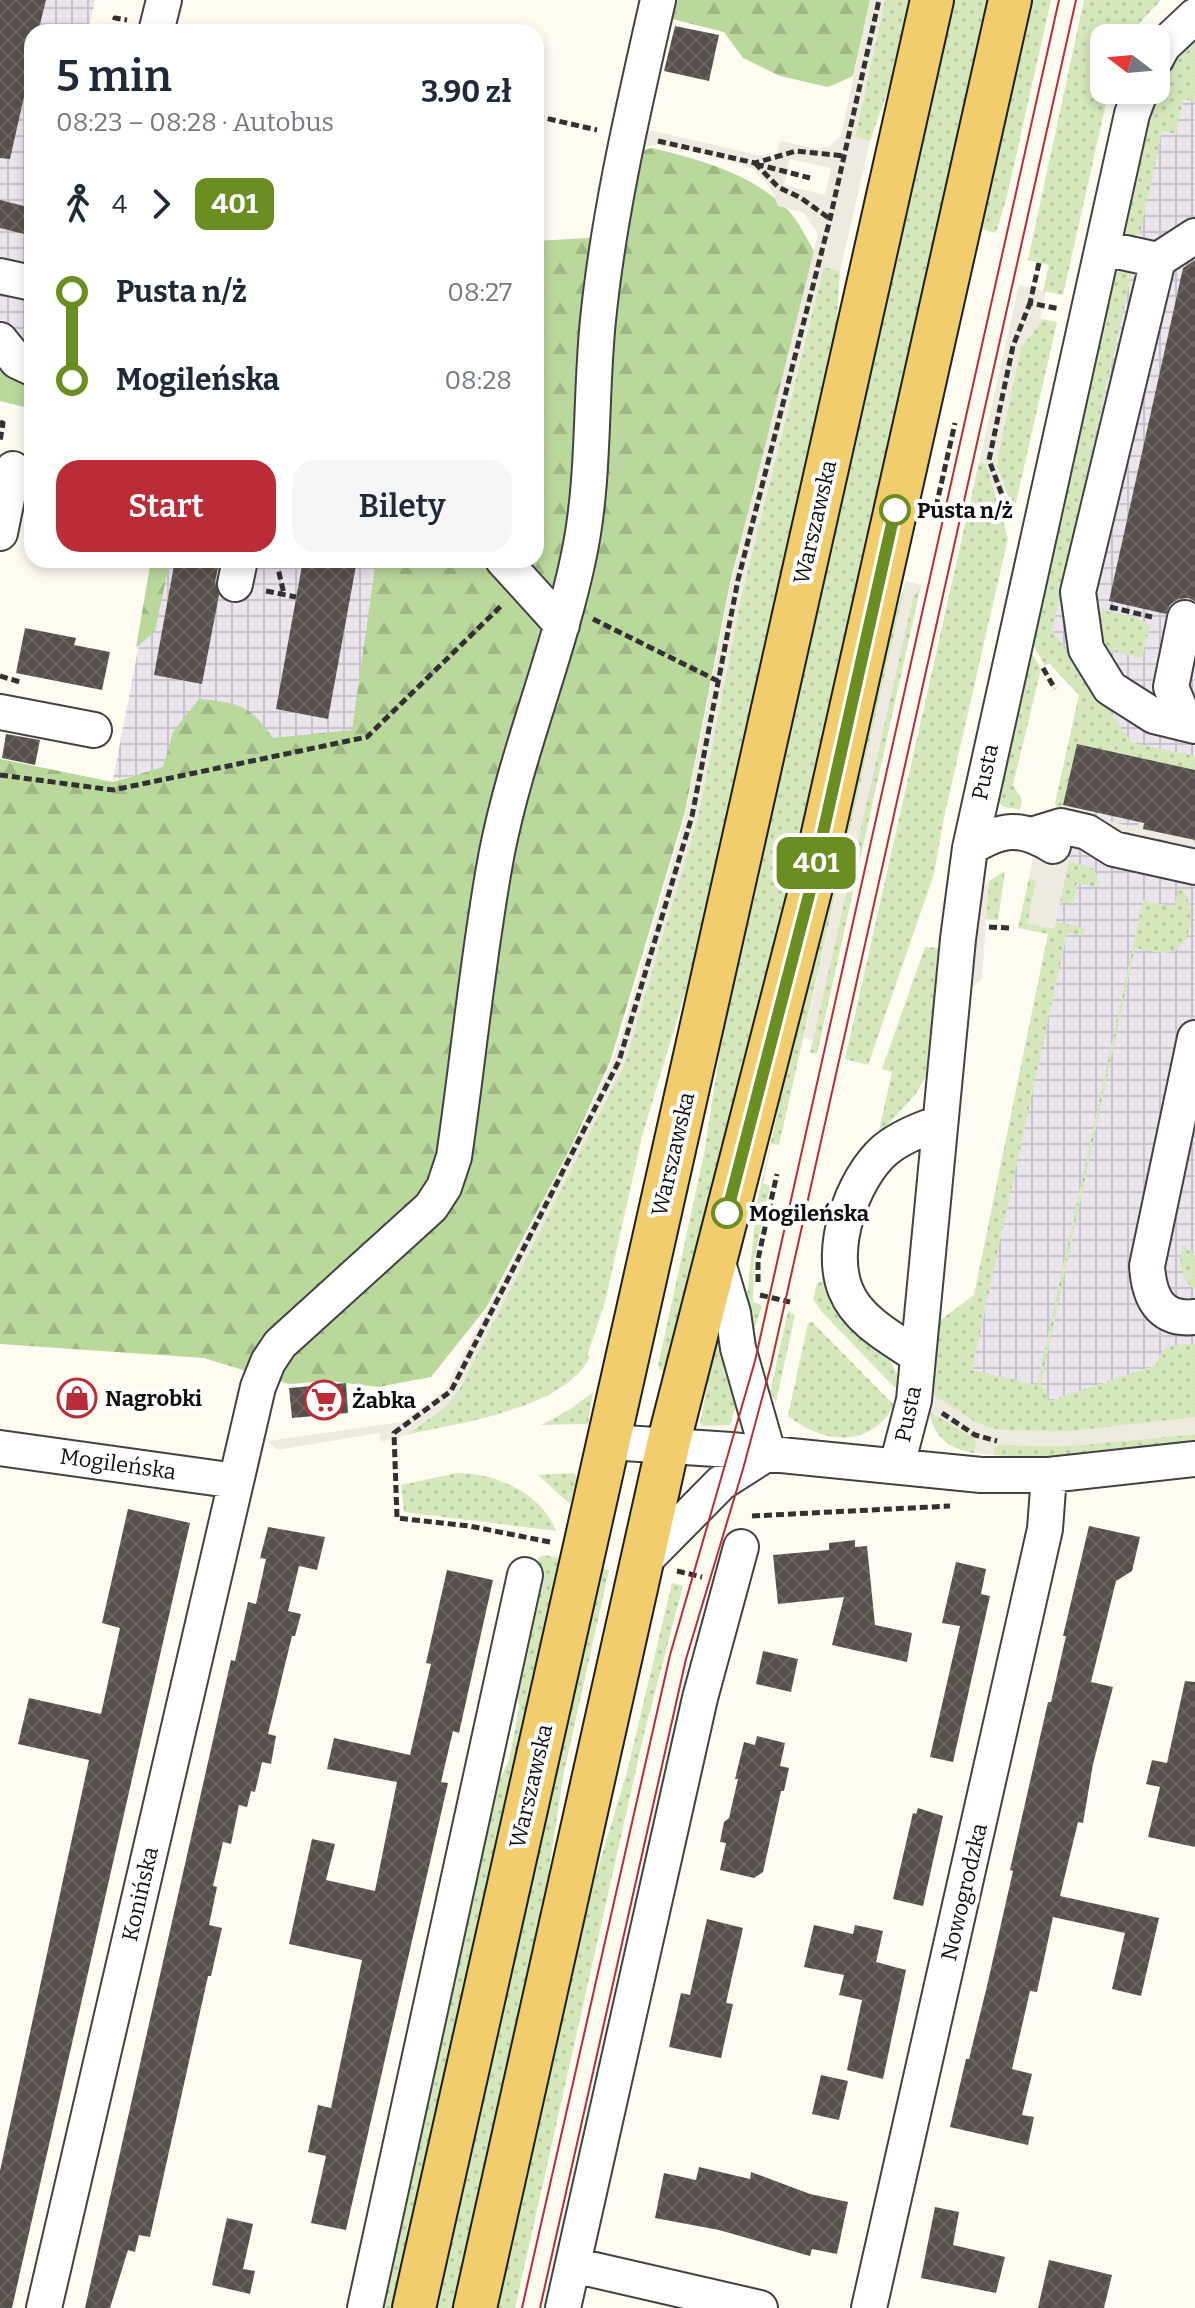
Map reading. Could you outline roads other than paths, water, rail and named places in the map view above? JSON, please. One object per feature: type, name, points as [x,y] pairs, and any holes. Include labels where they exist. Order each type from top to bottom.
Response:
[{"type":"main road","name":"Warszawska","points":[[414,2308],[932,0]]},
{"type":"main road","points":[[475,2308],[668,1445],[811,887],[1010,0]]},
{"type":"street","points":[[158,24],[164,0]]},
{"type":"street","name":"Konińska","points":[[44,2308],[258,1387],[268,1362],[280,1344],[431,1207],[444,1187],[454,1157],[497,852],[579,553],[604,266],[658,0]]},
{"type":"street","points":[[1170,39],[1195,16]]},
{"type":"street","name":"Pusta","points":[[897,1465],[914,1400],[958,939],[970,848],[1131,254],[1132,114],[1136,104]]},
{"type":"street","points":[[1178,722],[1110,688],[1086,649],[1078,592],[1131,254],[1195,236]]},
{"type":"street","points":[[0,276],[24,281]]},
{"type":"street","points":[[0,340],[17,361],[24,364]]},
{"type":"street","points":[[0,533],[6,455]]},
{"type":"street","points":[[514,572],[555,572],[579,553]]},
{"type":"street","points":[[514,572],[564,615]]},
{"type":"street","points":[[1167,616],[1153,661],[1151,690],[1178,722]]},
{"type":"street","points":[[1195,653],[1191,672],[1195,686]]},
{"type":"street","points":[[0,712],[94,730]]},
{"type":"street","points":[[970,848],[1002,832],[1035,834],[1057,848],[1084,855],[1114,849],[1195,867]]},
{"type":"street","points":[[1195,1038],[1147,1266],[1149,1289],[1156,1303],[1169,1314],[1195,1317]]},
{"type":"street","points":[[918,1356],[886,1335],[853,1303],[845,1290],[840,1267],[841,1242],[855,1190],[868,1170],[885,1150],[904,1137],[940,1123]]},
{"type":"street","points":[[716,1256],[768,1453]]},
{"type":"street","points":[[609,1442],[768,1453],[981,1475],[1049,1475],[1195,1459]]},
{"type":"street","name":"Mogileńska","points":[[0,1448],[236,1481]]},
{"type":"street","points":[[642,1563],[721,1483],[768,1453]]},
{"type":"street","name":"Nowogrodzka","points":[[869,2308],[1045,1529],[1049,1475]]},
{"type":"street","points":[[563,2308],[700,1698],[746,1532]]},
{"type":"street","points":[[365,2308],[525,1575]]},
{"type":"street","points":[[573,2265],[760,2308]]},
{"type":"tram line","points":[[522,2308],[670,1655],[755,1361],[1059,0]]},
{"type":"tram line","points":[[540,2308],[686,1659],[771,1365],[1076,0]]},
{"type":"place","name":"Pusta n/ż","points":[[895,510]]},
{"type":"place","name":"Mogileńska","points":[[727,1213]]},
{"type":"place","name":"Nagrobki","points":[[77,1398]]},
{"type":"place","name":"Żabka","points":[[324,1400]]}]
